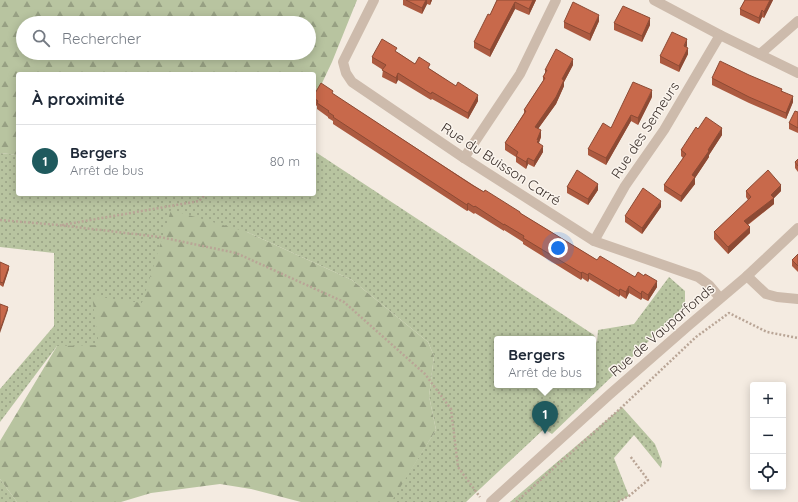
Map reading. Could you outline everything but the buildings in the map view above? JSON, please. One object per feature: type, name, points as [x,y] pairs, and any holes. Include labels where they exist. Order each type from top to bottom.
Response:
[{"type":"street","name":"Rue du Buisson Carré","points":[[374,0],[343,62],[346,73],[352,82],[464,158],[594,241],[698,277],[709,285],[720,298]]},
{"type":"street","points":[[464,158],[520,74],[556,0]]},
{"type":"street","points":[[654,0],[720,35],[798,73]]},
{"type":"street","points":[[760,54],[798,21]]},
{"type":"street","name":"Rue des Semeurs","points":[[594,241],[625,186],[664,130],[720,35]]},
{"type":"street","name":"Rue de Vauparfonds","points":[[491,502],[609,395],[747,276],[798,228]]},
{"type":"street","points":[[747,276],[766,294],[777,297],[798,299]]},
{"type":"path","points":[[58,225],[200,201],[204,196]]},
{"type":"path","points":[[0,220],[160,237],[236,253],[344,302],[425,374],[451,409],[458,467],[484,502]]},
{"type":"path","points":[[516,502],[622,407],[696,337],[729,313],[767,332],[798,338]]},
{"type":"path","points":[[618,502],[629,496],[648,480],[630,456]]},
{"type":"green space","points":[[0,0],[357,0],[332,62],[316,96],[316,72],[16,72],[16,155],[0,153]]},
{"type":"green space","points":[[316,152],[594,335],[494,336],[494,388],[596,388],[596,340],[597,343],[598,330],[634,324],[669,277],[685,291],[685,310],[677,314],[552,434],[544,429],[466,502],[390,502],[436,430],[429,396],[434,356],[428,342],[352,280],[247,232],[142,303],[99,346],[57,346],[0,422],[0,389],[54,326],[54,253],[0,247],[0,153],[16,155],[16,196],[316,196]]},
{"type":"green space","points":[[171,210],[247,232],[352,280],[428,342],[434,356],[429,396],[436,430],[391,502],[301,502],[251,489],[220,484],[151,493],[121,502],[17,502],[0,479],[0,441],[57,346],[99,345],[92,296],[142,303]]},
{"type":"green space","points":[[622,407],[655,444],[662,462],[661,468],[634,435],[614,458],[629,496],[618,502],[510,502]]},
{"type":"green space","points":[[0,479],[17,502],[0,502]]},
{"type":"place","name":"Bergers","points":[[545,434]]}]
